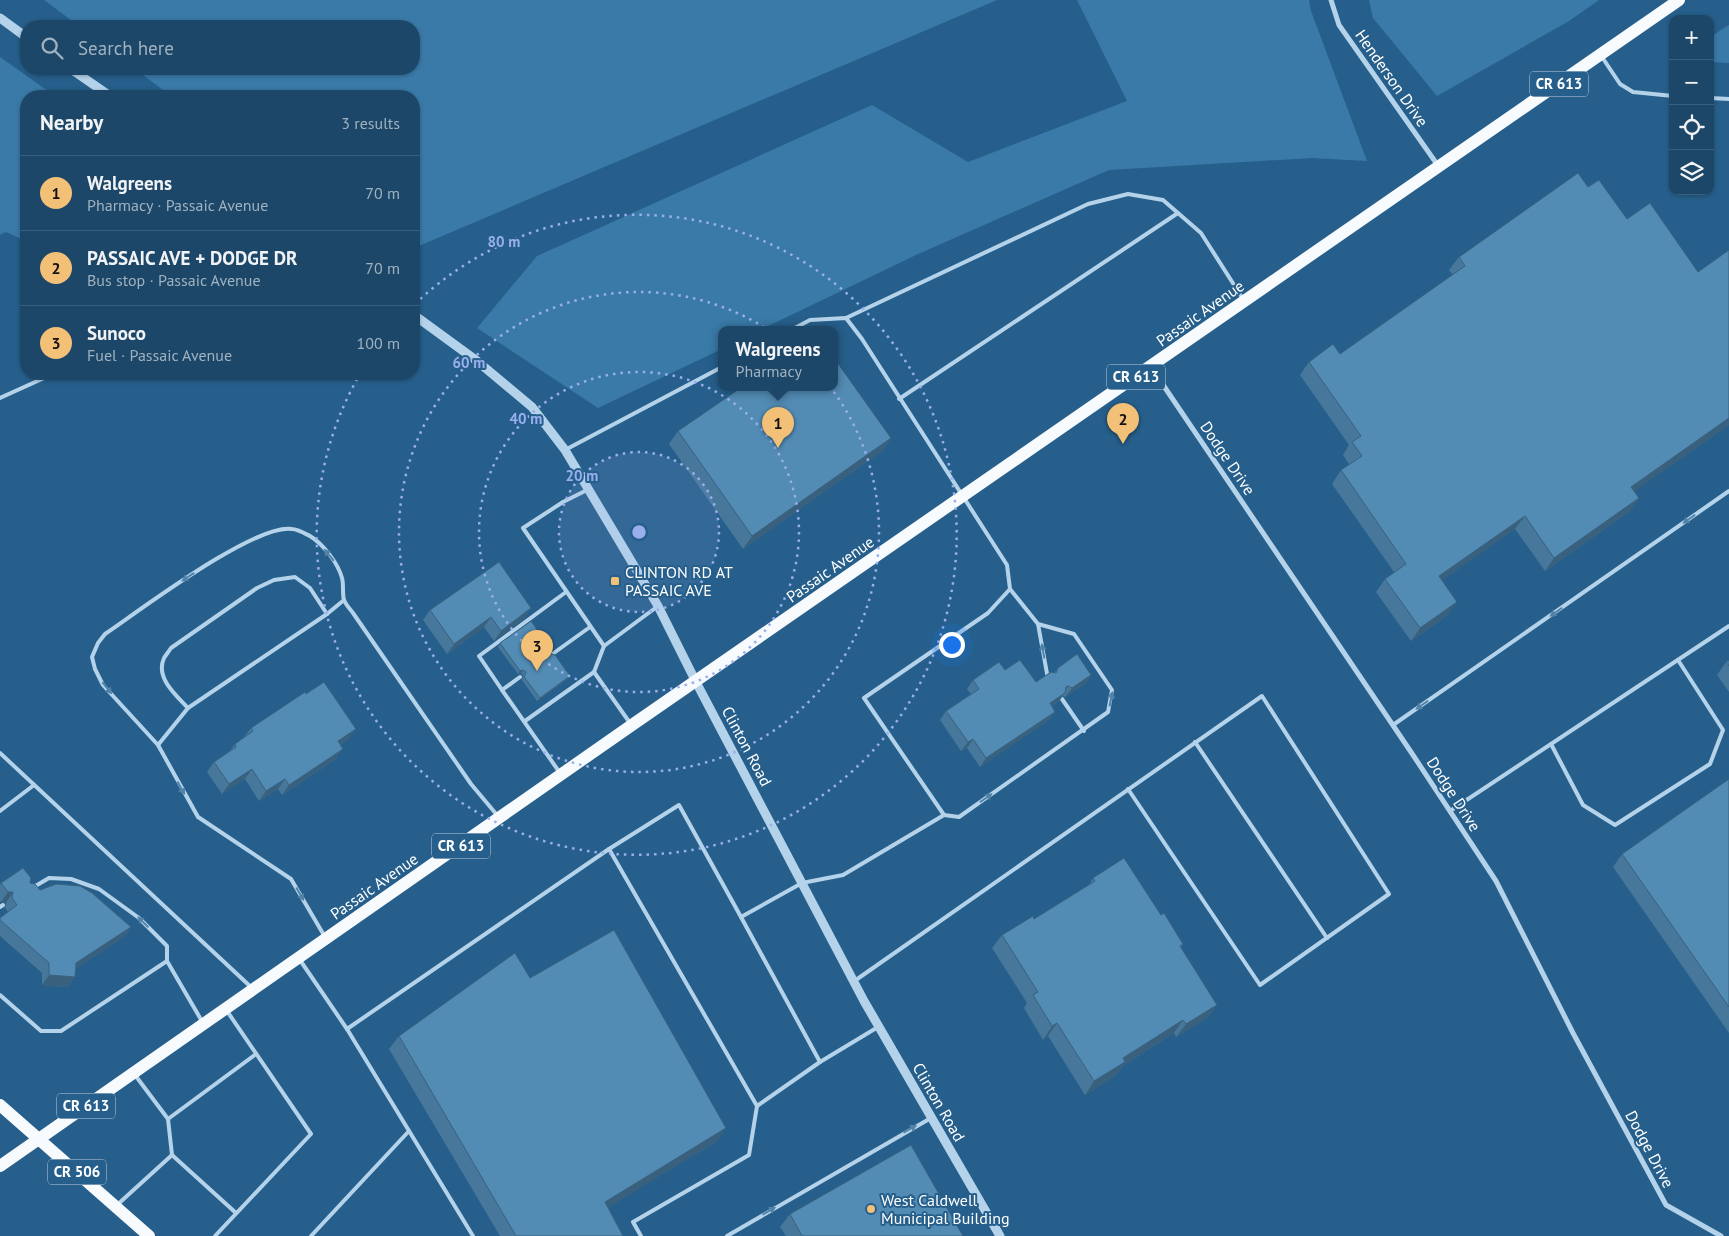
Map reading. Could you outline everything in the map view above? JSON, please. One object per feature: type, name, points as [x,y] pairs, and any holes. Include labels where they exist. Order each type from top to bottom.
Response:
[{"type":"main road","name":"Passaic Avenue","points":[[0,1166],[632,725],[1679,0]]},
{"type":"main road","name":"CR 506","points":[[0,1105],[148,1236]]},
{"type":"street","name":"Henderson Drive","points":[[1331,0],[1339,25],[1439,167]]},
{"type":"street","points":[[0,18],[20,33]]},
{"type":"street","points":[[80,75],[101,90]]},
{"type":"street","name":"Clinton Road","points":[[420,319],[477,361],[532,407],[566,450],[658,606],[854,982],[1000,1236]]},
{"type":"street","name":"Dodge Drive","points":[[1151,366],[1496,881],[1573,1033],[1666,1205],[1721,1236]]},
{"type":"lane","points":[[1600,55],[1620,84],[1633,92],[1669,96]]},
{"type":"lane","points":[[1714,98],[1729,99]]},
{"type":"lane","points":[[799,326],[810,320],[846,318],[1088,204],[1128,194],[1163,200],[1201,233],[1244,302]]},
{"type":"lane","points":[[899,399],[1178,213]]},
{"type":"lane","points":[[846,318],[862,339],[1006,565],[1010,589],[1038,624],[1048,679]]},
{"type":"lane","points":[[566,450],[718,369]]},
{"type":"lane","points":[[0,398],[40,380]]},
{"type":"lane","points":[[589,488],[523,528],[604,646]]},
{"type":"lane","points":[[1393,725],[1729,491]]},
{"type":"lane","points":[[326,939],[291,879],[198,817],[158,745],[102,684],[92,657],[98,642],[105,634],[238,546],[275,531],[292,528],[310,536],[335,563],[342,578],[344,600],[471,784],[499,819]]},
{"type":"lane","points":[[188,708],[167,685],[162,672],[164,659],[172,648],[257,588],[274,580],[295,577],[310,588],[327,614]]},
{"type":"lane","points":[[944,815],[864,698],[988,614],[1010,589]]},
{"type":"lane","points":[[561,776],[479,656],[566,592]]},
{"type":"lane","points":[[158,745],[188,708],[327,614],[344,600]]},
{"type":"lane","points":[[524,722],[594,672],[604,646],[658,606]]},
{"type":"lane","points":[[741,917],[802,884],[843,875],[944,815],[959,816],[1108,712],[1112,690],[1074,634],[1038,624]]},
{"type":"lane","points":[[550,655],[590,626]]},
{"type":"lane","points":[[1450,811],[1729,626]]},
{"type":"lane","points":[[1551,744],[1582,805],[1615,825],[1710,764],[1723,730],[1678,660]]},
{"type":"lane","points":[[594,672],[632,725]]},
{"type":"lane","points":[[502,690],[520,677]]},
{"type":"lane","points":[[854,982],[1194,742],[1262,696],[1389,894],[1260,985],[1128,789]]},
{"type":"lane","points":[[1062,699],[1084,730]]},
{"type":"lane","points":[[1194,742],[1327,938]]},
{"type":"lane","points":[[0,752],[254,989]]},
{"type":"lane","points":[[0,811],[34,785]]},
{"type":"lane","points":[[346,1029],[609,850],[679,805],[820,1062]]},
{"type":"lane","points":[[609,850],[757,1106],[748,1156],[633,1222],[640,1236]]},
{"type":"lane","points":[[26,891],[49,878],[71,879],[99,889],[139,918],[167,946],[167,961],[204,1024]]},
{"type":"lane","points":[[299,958],[346,1029],[473,1236]]},
{"type":"lane","points":[[0,995],[41,1031],[61,1031],[167,961]]},
{"type":"lane","points":[[214,1236],[311,1134],[225,1009]]},
{"type":"lane","points":[[757,1106],[820,1062],[879,1027]]},
{"type":"lane","points":[[168,1119],[256,1054]]},
{"type":"lane","points":[[134,1073],[168,1119],[172,1155],[236,1213]]},
{"type":"lane","points":[[727,1236],[931,1117]]},
{"type":"lane","points":[[311,1236],[409,1131]]},
{"type":"lane","points":[[115,1206],[172,1155]]},
{"type":"shaded area","points":[[44,0],[997,0],[420,245],[420,90],[163,90],[143,75],[420,75],[420,20],[71,20]]},
{"type":"shaded area","points":[[1077,0],[1309,0],[1311,11],[1367,161],[1312,158],[1109,170],[916,255],[768,326],[718,326],[718,351],[598,408],[477,328],[537,256],[872,105],[968,162],[1127,101]]},
{"type":"shaded area","points":[[1369,0],[1599,0],[1569,21],[1437,96],[1373,18]]},
{"type":"shaded area","points":[[1729,25],[1729,63],[1714,62],[1714,34]]},
{"type":"shaded area","points":[[0,57],[20,71],[20,75],[25,75],[47,90],[20,90],[20,238],[6,232],[0,235]]},
{"type":"building","points":[[1578,173],[1588,187],[1599,180],[1627,219],[1650,203],[1698,272],[1729,250],[1729,418],[1631,487],[1639,498],[1554,558],[1525,516],[1439,576],[1457,602],[1420,628],[1385,579],[1406,564],[1341,470],[1362,456],[1352,442],[1361,436],[1309,362],[1333,344],[1340,354],[1465,266],[1459,257]]},
{"type":"building","points":[[838,364],[891,438],[752,536],[678,431],[736,391],[838,391]]},
{"type":"building","points":[[499,562],[531,608],[501,631],[491,617],[454,644],[430,610]]},
{"type":"building","points":[[531,621],[551,649],[551,654],[555,655],[570,676],[540,698],[524,677],[526,672],[520,671],[500,643]]},
{"type":"building","points":[[1077,654],[1091,675],[1072,688],[1066,687],[1065,693],[1050,703],[1055,712],[986,758],[973,739],[968,742],[946,711],[979,689],[973,680],[999,662],[1005,670],[1020,660],[1036,682],[1051,672],[1056,673],[1058,668]]},
{"type":"building","points":[[324,682],[356,729],[338,741],[343,749],[289,785],[285,779],[266,791],[252,769],[229,784],[214,762],[236,747],[235,744],[253,731],[251,728],[305,692],[306,694]]},
{"type":"building","points":[[1729,779],[1729,1007],[1622,854]]},
{"type":"building","points":[[1124,858],[1161,915],[1164,913],[1183,944],[1180,946],[1217,1005],[1186,1024],[1183,1020],[1123,1058],[1125,1062],[1094,1081],[1057,1023],[1052,1026],[1033,995],[1038,992],[1002,935],[1033,916],[1034,919],[1095,881],[1093,878]]},
{"type":"building","points":[[23,868],[31,878],[30,883],[35,884],[40,890],[56,884],[80,886],[92,893],[131,927],[76,963],[75,977],[49,975],[49,963],[0,920],[17,905],[12,898],[13,892],[8,892],[1,883]]},
{"type":"building","points":[[614,930],[726,1128],[605,1202],[623,1236],[516,1236],[399,1036],[515,953],[530,978]]},
{"type":"building","name":"West Caldwell Municipal Building","points":[[911,1145],[963,1236],[802,1236],[790,1214]]},
{"type":"place","name":"PASSAIC AVE + DODGE DR","points":[[1123,444]]},
{"type":"place","name":"Walgreens","points":[[778,448]]},
{"type":"place","name":"CLINTON RD AT PASSAIC AVE","points":[[615,581]]},
{"type":"place","name":"Sunoco","points":[[537,671]]},
{"type":"place","name":"West Caldwell Municipal Building","points":[[871,1209]]}]
